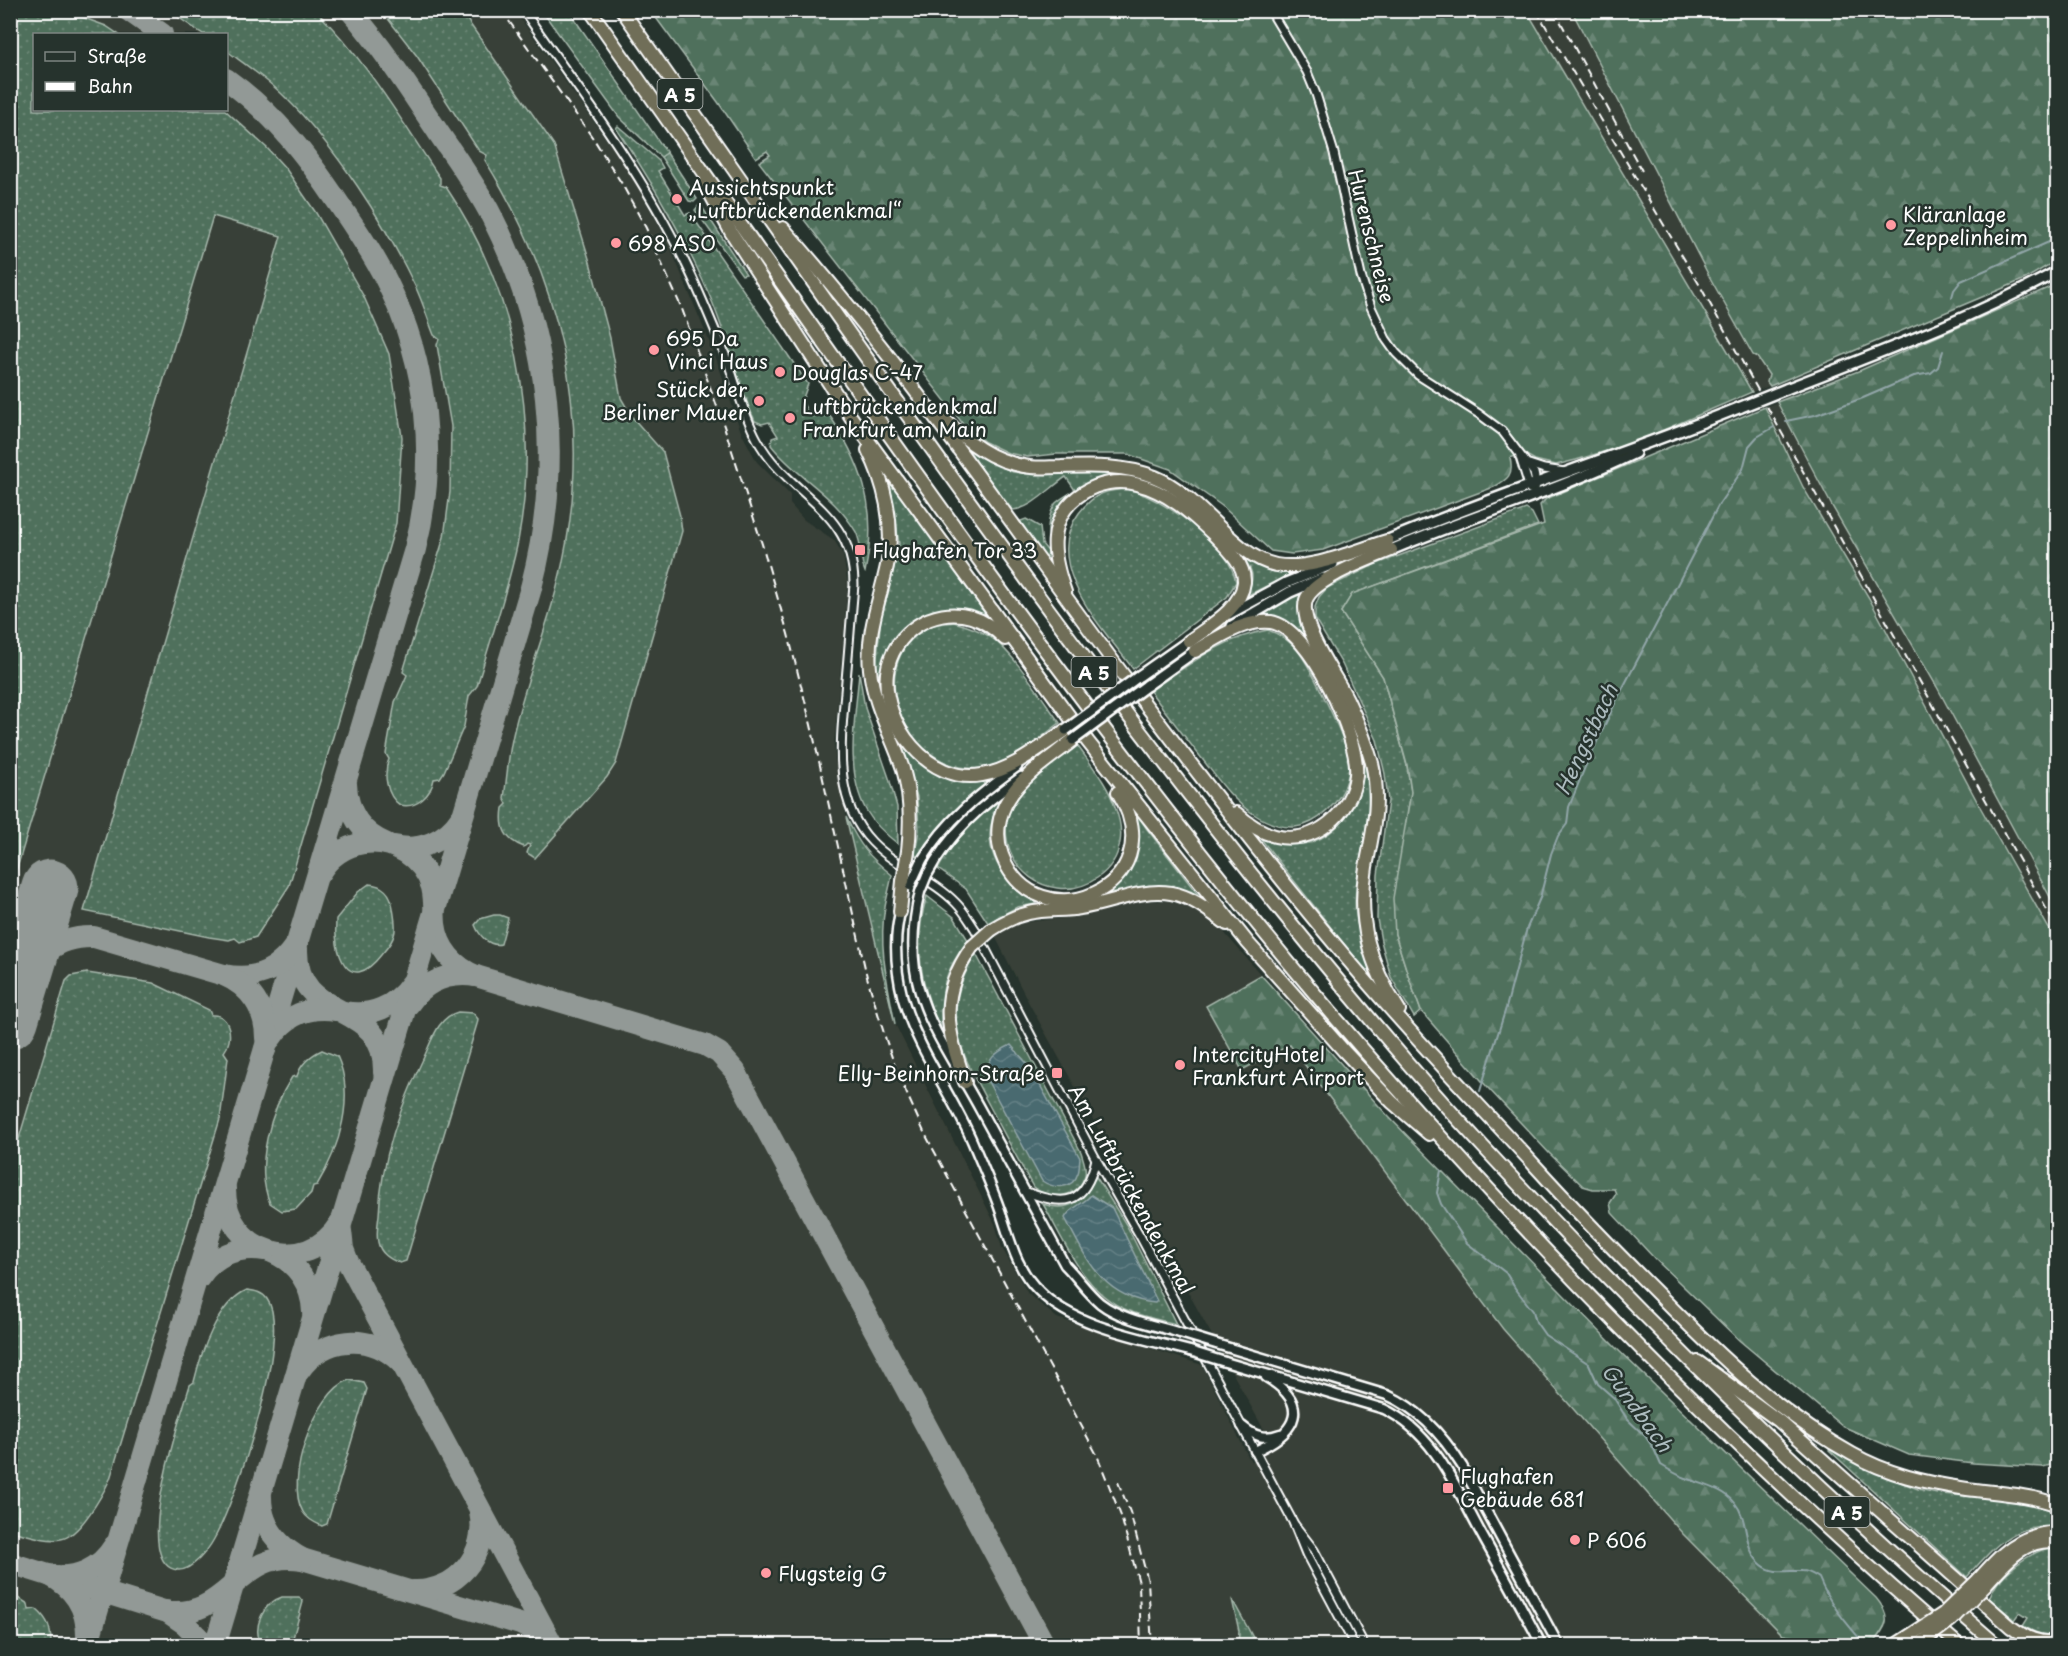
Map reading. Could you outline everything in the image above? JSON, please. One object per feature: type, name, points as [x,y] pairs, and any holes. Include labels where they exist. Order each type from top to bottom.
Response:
[{"type":"highway","name":"A 5","points":[[590,10],[959,533],[1110,738],[1293,968],[1461,1159],[1603,1311],[1803,1506],[1960,1646]]},
{"type":"highway","name":"A 5","points":[[622,10],[738,177],[1057,622],[1123,711],[1319,959],[1478,1143],[1665,1338],[1807,1475],[1998,1646]]},
{"type":"highway","points":[[685,146],[730,232],[851,417],[1088,742],[1248,943],[1344,1051],[1392,1102],[1461,1159]]},
{"type":"highway","points":[[738,177],[814,263],[896,366],[1068,602],[1210,789],[1350,962],[1584,1220],[1686,1323],[1771,1401],[1817,1453]]},
{"type":"highway","points":[[896,366],[955,430],[984,452],[1026,467],[1116,468],[1155,477],[1180,492],[1244,549],[1266,562],[1294,567],[1389,545]]},
{"type":"highway","points":[[851,417],[873,460],[886,501],[889,547],[872,628],[869,668],[879,706],[903,772],[911,818],[906,884],[900,912]]},
{"type":"highway","points":[[1068,602],[1054,547],[1056,530],[1062,512],[1077,497],[1098,485],[1119,482],[1143,486],[1166,496],[1193,516],[1231,553],[1242,570],[1243,584],[1239,598],[1192,646]]},
{"type":"highway","points":[[1389,545],[1317,586],[1307,598],[1305,615],[1310,631],[1351,708],[1371,760],[1377,807],[1366,870],[1364,927],[1372,958],[1380,977],[1418,1038]]},
{"type":"highway","points":[[1029,664],[985,622],[959,615],[934,617],[922,622],[909,632],[891,656],[887,680],[893,713],[911,744],[926,760],[948,773],[965,776],[984,775],[1009,767],[1070,735]]},
{"type":"highway","points":[[1192,646],[1249,624],[1271,622],[1286,629],[1303,646],[1332,695],[1346,723],[1356,760],[1356,777],[1346,805],[1331,822],[1304,836],[1281,837],[1263,831],[1244,820],[1210,789]]},
{"type":"highway","points":[[1070,735],[1014,790],[1002,812],[998,826],[1001,853],[1012,874],[1035,893],[1056,900],[1082,898],[1109,885],[1124,868],[1131,848],[1133,828],[1128,809],[1088,742]]},
{"type":"highway","points":[[965,1082],[948,1027],[948,1011],[954,982],[972,948],[991,930],[1010,919],[1029,913],[1082,908],[1139,894],[1165,892],[1196,902],[1248,943]]},
{"type":"highway","points":[[1665,1338],[1779,1421],[2011,1627],[2030,1639],[2058,1642]]},
{"type":"highway","points":[[1771,1401],[1837,1446],[1893,1472],[1920,1481],[2019,1495],[2058,1505]]},
{"type":"highway","points":[[1917,1646],[1951,1620],[1982,1583],[1998,1558],[2017,1542],[2045,1532],[2058,1532]]},
{"type":"highway","points":[[1894,1646],[1943,1614],[2016,1553],[2038,1542],[2058,1542]]},
{"type":"main road","points":[[1070,735],[1139,676],[1226,630],[1290,592],[1389,545],[1532,484],[1661,439],[1915,339],[2058,271]]},
{"type":"main road","points":[[1389,545],[1534,496],[1608,467],[1661,439]]},
{"type":"main road","points":[[1070,735],[1146,686],[1192,646]]},
{"type":"street","name":"Am Luftbrückendenkmal","points":[[523,10],[620,150],[664,221],[702,298],[760,445],[779,469],[842,532],[848,546],[854,585],[841,758],[844,786],[853,811],[871,841],[893,859],[946,894],[965,913],[1293,1522],[1314,1550],[1365,1646]]},
{"type":"street","name":"Hurenschneise","points":[[1270,10],[1306,72],[1319,103],[1334,153],[1361,276],[1371,307],[1386,339],[1396,353],[1418,375],[1492,422],[1510,440],[1534,473],[1532,484]]},
{"type":"street","name":"Hurenschneise","points":[[1519,454],[1532,484],[1534,496]]},
{"type":"street","points":[[1528,464],[1567,472]]},
{"type":"street","points":[[906,884],[939,833],[961,809],[1070,735]]},
{"type":"street","points":[[1070,735],[971,816],[954,834],[932,866],[920,892],[912,943],[918,987],[938,1038],[965,1082],[1065,1265],[1093,1297],[1121,1315],[1388,1395],[1403,1403],[1446,1442],[1462,1466],[1559,1646]]},
{"type":"street","points":[[900,912],[897,930],[898,974],[903,1000],[912,1024],[973,1143],[996,1197],[1012,1248],[1031,1283],[1056,1306],[1075,1317],[1384,1409],[1401,1419],[1421,1436],[1444,1464],[1542,1646]]},
{"type":"street","points":[[1024,1191],[1059,1202],[1074,1197],[1086,1187],[1096,1159]]},
{"type":"street","points":[[1255,1371],[1280,1386],[1290,1397],[1294,1415],[1285,1432],[1275,1441],[1255,1451]]},
{"type":"street","points":[[1242,1426],[1254,1435],[1263,1437],[1272,1437],[1285,1432]]},
{"type":"street","name":"Am Luftbrückendenkmal","points":[[1293,1522],[1298,1539],[1355,1646]]},
{"type":"shaded area","points":[[11,10],[515,11],[626,167],[668,242],[716,358],[741,432],[757,462],[790,495],[790,504],[804,520],[834,540],[843,555],[848,584],[834,745],[837,776],[888,1000],[895,1024],[995,1224],[1002,1248],[1028,1294],[1057,1318],[1202,1365],[1251,1462],[1274,1448],[1030,1005],[995,936],[1012,926],[1027,922],[1063,918],[1135,900],[1169,901],[1195,908],[1214,921],[1261,975],[1206,1006],[1242,1070],[1290,1045],[1503,1329],[1683,1534],[1783,1635],[1736,1646],[11,1646]]},
{"type":"shaded area","points":[[1527,11],[1572,11],[1709,276],[1753,355],[1757,357],[1769,376],[1767,382],[1770,386],[1752,392]]},
{"type":"shaded area","points":[[1777,402],[1832,506],[1937,687],[2057,910],[2057,943],[1979,805],[1869,598],[1803,487],[1765,407]]},
{"type":"green space","points":[[18,10],[65,11],[106,26],[116,33],[33,33],[33,111],[226,111],[267,148],[286,169],[316,213],[364,297],[389,354],[402,437],[396,523],[289,886],[256,937],[240,942],[235,938],[229,940],[209,937],[84,911],[281,236],[213,216],[11,888],[10,18]]},
{"type":"green space","points":[[169,11],[316,11],[367,70],[440,178],[440,185],[446,187],[470,227],[490,268],[505,312],[524,403],[526,449],[524,495],[518,541],[477,686],[469,696],[464,726],[444,772],[440,778],[434,779],[430,790],[422,800],[412,805],[400,805],[392,796],[386,777],[389,759],[386,754],[395,702],[407,675],[403,672],[444,537],[450,492],[451,426],[437,345],[439,339],[434,335],[416,288],[390,238],[358,187],[322,138],[277,90],[228,52],[228,33],[202,33]]},
{"type":"green space","points":[[382,11],[461,11],[554,145],[590,262],[610,338],[621,398],[632,417],[663,452],[680,516],[682,531],[616,763],[607,777],[535,858],[527,853],[530,845],[527,844],[524,847],[508,837],[503,827],[502,815],[503,808],[507,804],[504,798],[513,735],[557,587],[568,530],[574,475],[573,420],[566,366],[554,313],[536,261],[513,210],[485,160],[487,155],[479,151],[417,56]]},
{"type":"green space","points":[[542,11],[569,11],[667,153],[661,157],[619,117]]},
{"type":"green space","points":[[651,11],[1527,11],[1752,392],[1633,443],[1576,460],[1556,465],[1535,460],[1523,453],[1510,458],[1509,476],[1494,487],[1323,550],[1292,554],[1271,551],[1222,506],[1170,469],[1127,454],[1056,454],[1028,457],[1008,453],[985,442],[967,429],[759,162],[770,155],[767,151],[756,158]]},
{"type":"green space","points":[[1572,11],[2057,11],[2057,260],[2025,279],[1770,386],[1767,382],[1769,375],[1757,357],[1753,355],[1709,276]]},
{"type":"green space","points":[[618,126],[659,161],[663,168],[658,171],[685,215],[690,213],[808,384],[802,401],[808,413],[825,409],[838,428],[858,467],[868,506],[869,549],[865,572],[858,537],[847,519],[771,445],[772,438],[778,436],[769,422],[762,424],[755,421],[715,308],[698,271],[666,208],[616,128]]},
{"type":"green space","points":[[667,153],[697,199],[694,202],[689,201],[661,157]]},
{"type":"green space","points":[[700,204],[746,274],[742,275],[695,210]]},
{"type":"green space","points":[[2057,284],[2057,910],[1937,687],[1832,506],[1777,402],[1861,370]]},
{"type":"green space","points":[[1765,407],[1803,487],[1869,598],[1979,805],[2057,943],[2058,1463],[2043,1467],[1973,1463],[1909,1455],[1842,1426],[1740,1341],[1655,1259],[1612,1213],[1610,1203],[1616,1194],[1614,1189],[1593,1189],[1583,1186],[1488,1088],[1421,1011],[1395,934],[1393,898],[1411,792],[1407,765],[1383,677],[1341,612],[1352,594],[1544,524],[1540,505],[1546,499]]},
{"type":"green space","points":[[961,444],[978,456],[1013,472],[1030,474],[1101,470],[1147,477],[1188,501],[1137,479],[1111,477],[1098,480],[1083,486],[1051,542],[1048,529],[1053,508],[1059,500],[1075,490],[1066,477],[1032,503],[1010,510]]},
{"type":"green space","points":[[893,482],[991,622],[982,616],[913,621],[899,633],[889,650],[889,712],[941,775],[971,781],[993,777],[994,779],[951,814],[933,834],[918,857],[915,855],[919,830],[917,797],[905,755],[887,713],[876,667],[881,617],[899,544],[890,484]]},
{"type":"green space","points":[[1131,489],[1178,514],[1209,539],[1231,567],[1236,582],[1227,597],[1133,669],[1106,635],[1080,595],[1071,574],[1067,554],[1069,533],[1085,506],[1096,496],[1115,490]]},
{"type":"green space","points":[[1526,509],[1532,513],[1538,525],[1352,594],[1341,612],[1383,677],[1407,766],[1411,792],[1395,934],[1421,1011],[1414,1017],[1391,977],[1377,919],[1378,875],[1388,801],[1385,774],[1377,740],[1342,664],[1315,619],[1315,607],[1319,597],[1327,588],[1374,565]]},
{"type":"green space","points":[[1026,519],[1040,527],[1042,544],[1050,554],[1053,570],[1018,522]]},
{"type":"green space","points":[[1239,552],[1266,568],[1297,571],[1246,596],[1252,572]]},
{"type":"green space","points":[[1306,590],[1300,608],[1301,623],[1317,654],[1286,622],[1259,616]]},
{"type":"green space","points":[[954,622],[981,631],[998,643],[1017,664],[1060,723],[1021,752],[995,765],[971,768],[949,764],[929,753],[913,737],[902,718],[895,696],[895,674],[902,652],[909,640],[927,627]]},
{"type":"green space","points":[[1268,630],[1288,641],[1304,659],[1335,720],[1348,758],[1347,780],[1334,804],[1312,822],[1295,827],[1267,821],[1238,802],[1219,781],[1150,691],[1221,646]]},
{"type":"green space","points":[[859,672],[865,708],[897,807],[898,844],[869,815],[859,794],[855,778],[853,742]]},
{"type":"green space","points":[[1077,745],[1099,775],[1112,799],[1120,824],[1120,842],[1112,862],[1098,878],[1078,887],[1057,888],[1030,877],[1020,868],[1012,856],[1006,830],[1008,816],[1018,793],[1041,770]]},
{"type":"green space","points":[[1365,763],[1368,814],[1355,903],[1363,945],[1381,991],[1261,839],[1298,844],[1312,842],[1329,833],[1343,820],[1354,804]]},
{"type":"green space","points":[[999,798],[1001,801],[990,830],[994,858],[1010,881],[1035,899],[1036,904],[1017,907],[988,923],[966,889],[938,869],[965,831]]},
{"type":"green space","points":[[1129,802],[1203,901],[1188,893],[1104,899],[1103,896],[1131,865],[1135,854],[1136,831]]},
{"type":"green space","points":[[846,817],[865,849],[892,875],[885,907],[883,936],[885,966],[895,1024]]},
{"type":"green space","points":[[369,884],[383,888],[391,898],[395,932],[389,946],[369,967],[360,972],[351,971],[340,956],[336,919],[358,892]]},
{"type":"green space","points":[[927,896],[954,917],[968,940],[953,963],[945,983],[941,1005],[941,1032],[928,999],[921,965],[920,931]]},
{"type":"green space","points":[[494,915],[508,918],[501,944],[492,944],[485,939],[475,925],[480,919]]},
{"type":"green space","points":[[976,954],[1081,1152],[1085,1175],[1076,1189],[1070,1193],[1055,1196],[1033,1187],[969,1067],[957,1031],[956,1013],[958,994],[964,975]]},
{"type":"green space","points":[[87,973],[153,983],[209,1010],[211,1015],[223,1018],[230,1034],[224,1052],[228,1058],[220,1119],[110,1479],[90,1514],[75,1531],[61,1539],[49,1539],[11,1531],[11,1165],[66,981],[71,976]]},
{"type":"green space","points":[[1261,975],[1387,1115],[1615,1347],[1876,1598],[1885,1611],[1886,1622],[1872,1644],[1812,1645],[1801,1638],[1783,1635],[1683,1534],[1503,1329],[1290,1045],[1242,1070],[1206,1006]]},
{"type":"green space","points":[[458,1012],[473,1013],[478,1019],[477,1024],[406,1261],[400,1263],[383,1253],[377,1239],[388,1153],[407,1095],[433,1037],[445,1019]]},
{"type":"green space","points":[[322,1050],[337,1056],[345,1088],[345,1105],[338,1139],[325,1171],[317,1185],[313,1186],[311,1193],[296,1209],[282,1211],[270,1203],[265,1188],[264,1155],[267,1138],[277,1105],[292,1077],[297,1076],[309,1058]]},
{"type":"green space","points":[[1095,1175],[1127,1226],[1176,1324],[1139,1315],[1112,1302],[1099,1292],[1077,1265],[1059,1234],[1043,1204],[1061,1207],[1076,1202],[1082,1198],[1092,1184]]},
{"type":"green space","points":[[247,1290],[258,1292],[267,1299],[273,1318],[273,1346],[258,1418],[235,1491],[214,1539],[194,1564],[178,1570],[164,1562],[158,1543],[158,1517],[170,1454],[190,1385],[194,1382],[212,1330],[227,1306],[236,1296]]},
{"type":"green space","points":[[349,1380],[364,1383],[367,1389],[327,1524],[322,1526],[303,1512],[298,1498],[297,1480],[300,1460],[314,1419],[325,1401],[336,1388]]},
{"type":"green space","points":[[1830,1447],[1875,1472],[1918,1489],[1942,1494],[2036,1502],[2057,1510],[2057,1524],[2016,1533],[1996,1546],[1967,1577],[1829,1450]]},
{"type":"green space","points":[[2047,1548],[2057,1549],[2057,1634],[2052,1635],[2039,1633],[2023,1626],[2028,1618],[2020,1613],[2015,1620],[1989,1598],[1998,1582],[2013,1567]]},
{"type":"green space","points":[[11,1593],[28,1604],[29,1610],[36,1609],[44,1617],[50,1629],[51,1645],[11,1645]]},
{"type":"green space","points":[[282,1597],[299,1597],[303,1602],[291,1645],[261,1645],[258,1631],[261,1616],[269,1604]]},
{"type":"green space","points":[[1232,1599],[1257,1645],[1238,1645],[1239,1631]]},
{"type":"water","points":[[1011,1045],[1030,1067],[1080,1158],[1076,1179],[1068,1185],[1052,1186],[1042,1181],[986,1078],[987,1066],[993,1057]]},
{"type":"water","points":[[1091,1195],[1112,1208],[1157,1301],[1155,1303],[1137,1300],[1122,1294],[1109,1285],[1089,1262],[1065,1218],[1070,1211]]},
{"type":"waterway","name":"Hengstbach","points":[[1952,297],[1961,281],[2058,238]]},
{"type":"waterway","name":"Hengstbach","points":[[1786,421],[1815,415],[1914,376],[1931,373],[1938,367],[1943,351]]},
{"type":"waterway","name":"Hengstbach","points":[[1480,1091],[1506,1008],[1527,928],[1540,898],[1551,854],[1558,836],[1567,824],[1569,807],[1585,767],[1618,697],[1719,504],[1743,469],[1749,446],[1757,437],[1774,427]]},
{"type":"waterway","name":"Gundbach","points":[[1441,1170],[1437,1193],[1441,1204],[1467,1243],[1506,1273],[1533,1311],[1536,1322],[1545,1335],[1589,1364],[1598,1384],[1614,1398],[1627,1419],[1645,1436],[1661,1465],[1679,1475],[1719,1490],[1730,1498],[1740,1510],[1751,1552],[1756,1559],[1771,1570],[1805,1571],[1819,1578],[1834,1605],[1866,1646]]},
{"type":"taxiway","points":[[128,10],[161,33]]},
{"type":"taxiway","points":[[215,1646],[531,588],[541,541],[547,493],[549,446],[546,399],[539,352],[528,306],[512,261],[492,217],[473,184],[396,70],[350,10]]},
{"type":"taxiway","points":[[228,81],[259,106],[302,152],[352,223],[382,272],[401,313],[412,346],[420,379],[427,447],[426,481],[415,549],[265,1050]]},
{"type":"taxiway","points":[[346,784],[349,804],[357,821],[370,834],[387,844]]},
{"type":"taxiway","points":[[394,846],[413,847],[432,843],[448,833],[461,818]]},
{"type":"taxiway","points":[[319,874],[333,858],[357,844],[386,844],[406,853],[422,867],[432,887],[435,924],[443,949],[461,968],[476,976]]},
{"type":"taxiway","points":[[19,992],[32,969],[48,951],[67,940],[94,937],[224,975],[242,985],[260,1008],[266,1038]]},
{"type":"taxiway","points":[[224,975],[245,977],[264,973],[280,963],[294,947]]},
{"type":"taxiway","points":[[297,948],[300,973],[310,990],[324,1002],[357,1020],[371,1032],[381,1048],[384,1073]]},
{"type":"taxiway","points":[[409,1004],[422,989],[438,980],[456,975],[476,976],[705,1045],[719,1053],[735,1071],[1045,1646]]},
{"type":"taxiway","points":[[344,1012],[364,1013],[382,1008],[398,999],[411,984]]},
{"type":"taxiway","points":[[271,1038],[284,1023],[299,1014],[317,1009],[336,1010]]},
{"type":"taxiway","points":[[87,1646],[269,1035]]},
{"type":"taxiway","points":[[225,1188],[228,1210],[238,1229],[252,1242],[269,1251],[288,1254],[308,1250],[325,1240],[340,1223]]},
{"type":"taxiway","points":[[341,1231],[343,1249],[348,1262],[553,1646]]},
{"type":"taxiway","points":[[199,1278],[212,1263],[228,1254],[245,1249],[265,1250]]},
{"type":"taxiway","points":[[272,1252],[289,1262],[302,1276],[310,1293],[313,1312]]},
{"type":"taxiway","points":[[299,1371],[309,1359],[321,1351],[347,1342],[361,1342],[375,1346],[388,1352],[400,1362]]},
{"type":"taxiway","points":[[10,1563],[164,1611],[186,1611],[204,1606],[262,1564],[280,1559],[302,1559],[285,1548],[272,1534],[264,1517],[261,1497]]},
{"type":"taxiway","points":[[413,1591],[429,1590],[443,1585],[466,1568],[479,1542],[480,1512]]},
{"type":"taxiway","points":[[87,1635],[84,1616],[77,1599],[72,1592],[49,1575],[69,1576],[86,1571],[102,1561],[114,1546]]},
{"type":"taxiway","points":[[302,1559],[520,1624],[540,1634],[549,1643]]},
{"type":"taxiway","points":[[166,1611],[185,1624],[207,1646]]},
{"type":"runway","points":[[10,1020],[50,888]]},
{"type":"railway","points":[[501,10],[595,141],[622,184],[646,228],[682,309],[724,426],[788,634],[811,725],[867,977],[886,1040],[897,1072],[924,1132],[1097,1455],[1121,1516],[1139,1583],[1141,1646]]},
{"type":"railway","points":[[1536,10],[1699,284],[2058,930]]},
{"type":"railway","points":[[1554,10],[1642,171]]},
{"type":"railway","points":[[1118,1482],[1130,1512],[1148,1581],[1152,1646]]},
{"type":"place","name":"Aussichtspunkt „Luftbrückendenkmal“","points":[[677,199]]},
{"type":"place","name":"Kläranlage Zeppelinheim","points":[[1891,225]]},
{"type":"place","name":"698 ASO","points":[[616,243]]},
{"type":"place","name":"695 Da Vinci Haus","points":[[654,350]]},
{"type":"place","name":"Douglas C-47","points":[[780,372]]},
{"type":"place","name":"Stück der Berliner Mauer","points":[[759,401]]},
{"type":"place","name":"Luftbrückendenkmal Frankfurt am Main","points":[[790,418]]},
{"type":"place","name":"Flughafen Tor 33","points":[[860,550]]},
{"type":"place","name":"IntercityHotel Frankfurt Airport","points":[[1180,1065]]},
{"type":"place","name":"Elly-Beinhorn-Straße","points":[[1057,1073]]},
{"type":"place","name":"Flughafen Gebäude 681","points":[[1448,1488]]},
{"type":"place","name":"P 606","points":[[1575,1540]]},
{"type":"place","name":"Flugsteig G","points":[[766,1573]]}]
